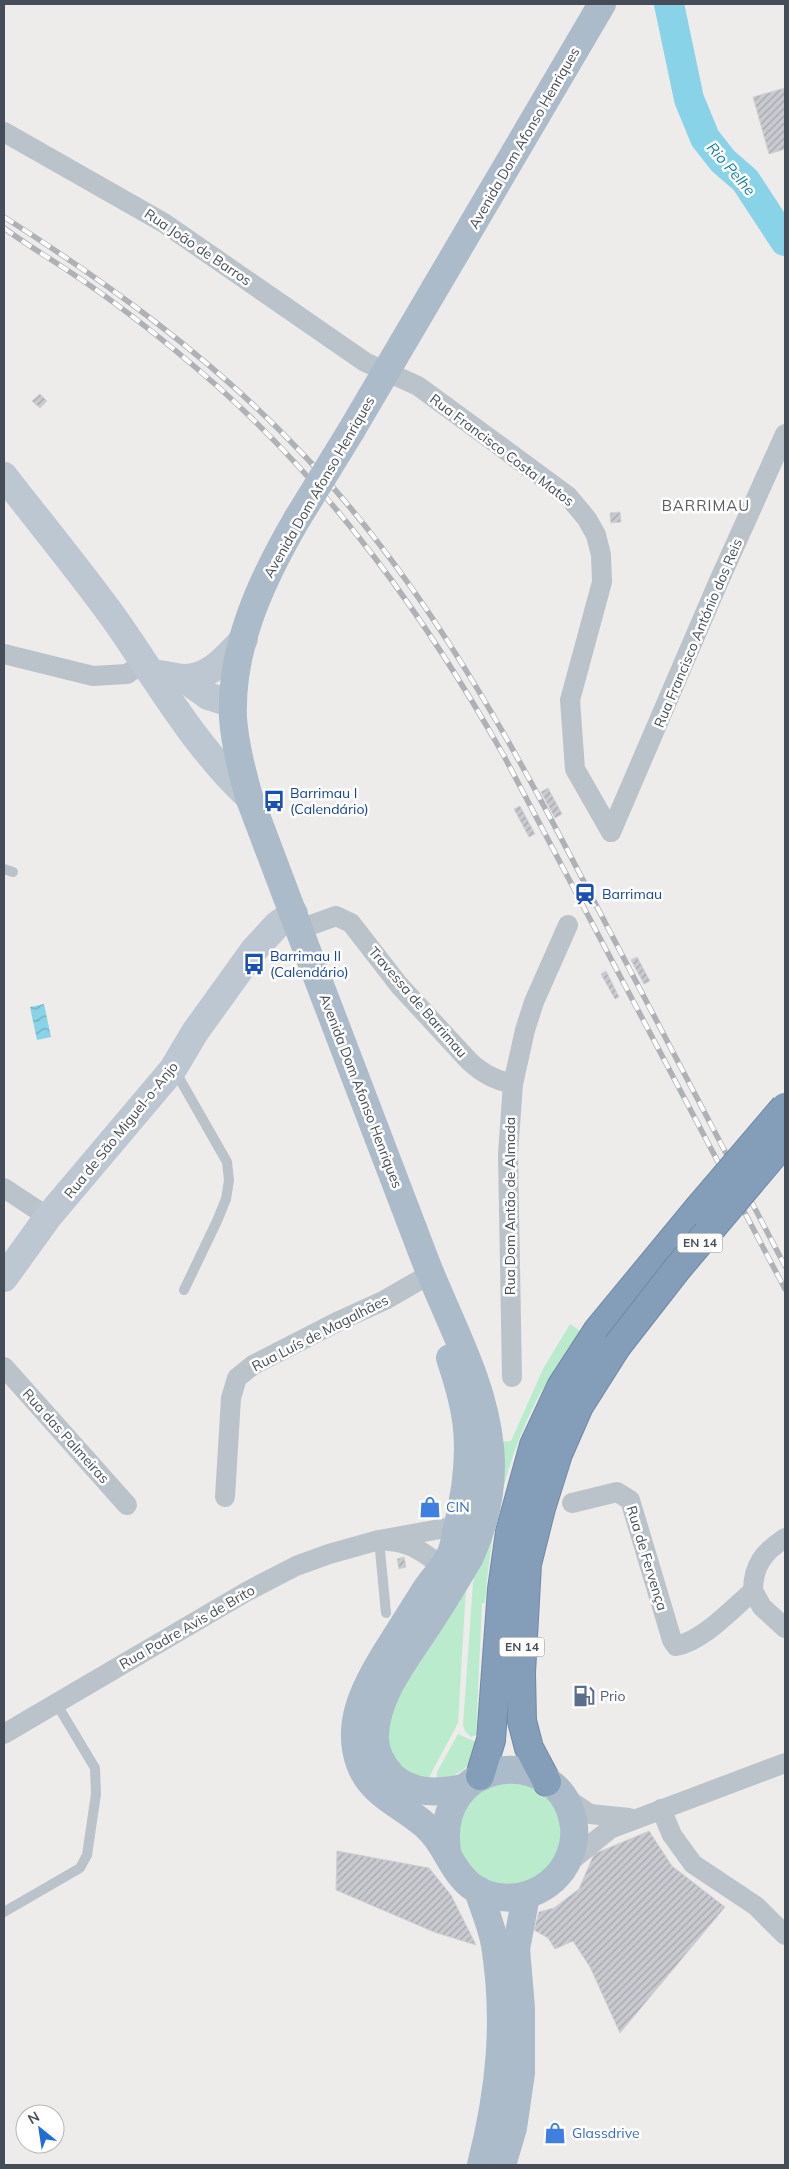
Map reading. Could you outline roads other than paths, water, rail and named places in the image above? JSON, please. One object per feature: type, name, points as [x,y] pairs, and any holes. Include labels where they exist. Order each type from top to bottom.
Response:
[{"type":"highway","name":"EN 14","points":[[554,1788],[529,1748],[522,1721],[521,1673],[528,1564],[541,1508],[558,1454],[607,1338],[662,1250],[785,1107]]},
{"type":"highway","name":"EN 14","points":[[472,1782],[491,1740],[502,1589],[516,1505],[534,1445],[561,1387],[607,1338],[678,1269],[785,1141]]},
{"type":"main road","name":"Avenida Dom Afonso Henriques","points":[[433,1283],[466,1416],[467,1475],[464,1499],[457,1526],[455,1559],[390,1685],[377,1720],[375,1736],[378,1756],[388,1772],[400,1783],[412,1788],[437,1792],[472,1782],[493,1771],[514,1770],[535,1774],[554,1788],[570,1810],[574,1829],[572,1848],[566,1865],[555,1879],[542,1889],[526,1896],[510,1898],[493,1896],[478,1890],[464,1880],[454,1867],[447,1851],[427,1826],[388,1800],[371,1783],[360,1764],[355,1738],[356,1717],[360,1701],[369,1681],[455,1559],[487,1510],[491,1449],[479,1390],[433,1283],[250,797],[239,760],[234,731],[233,704],[234,681],[244,639],[256,597],[273,559],[386,372],[598,10]]},
{"type":"main road","points":[[4,476],[114,619],[186,723],[226,775],[250,797]]},
{"type":"main road","points":[[183,678],[201,676],[217,666],[244,639]]},
{"type":"main road","points":[[148,668],[183,678],[208,696],[233,704]]},
{"type":"main road","points":[[186,723],[213,733],[234,731]]},
{"type":"main road","name":"Rua de São Miguel-o-Anjo","points":[[4,1278],[48,1217],[173,1069],[194,1032],[254,950],[277,925],[297,921]]},
{"type":"main road","name":"Avenida Dom Afonso Henriques","points":[[447,1851],[445,1834],[447,1817],[454,1801],[472,1782]]},
{"type":"main road","points":[[478,1890],[495,1943],[502,2033],[500,2074],[481,2165]]},
{"type":"main road","points":[[502,2165],[513,2128],[521,2073],[521,2008],[516,1949],[526,1896]]},
{"type":"street","name":"Rua João de Barros","points":[[4,132],[164,223],[365,362],[386,372]]},
{"type":"street","name":"Rua Francisco Costa Matos","points":[[386,372],[418,386],[568,496],[587,519],[596,536],[601,555],[602,582],[570,700],[575,769],[612,832]]},
{"type":"street","name":"Rua Francisco António dos Reis","points":[[612,832],[711,600],[785,434]]},
{"type":"street","points":[[4,654],[93,676],[127,674],[148,668]]},
{"type":"street","name":"Travessa de Barrimau","points":[[297,921],[336,916],[351,923],[399,985],[469,1061],[481,1072],[495,1080],[513,1084]]},
{"type":"street","name":"Rua Dom Antão de Almada","points":[[512,1377],[508,1154],[513,1084],[520,1048],[534,1002],[568,925]]},
{"type":"street","points":[[4,1188],[48,1217]]},
{"type":"street","name":"Rua Luís de Magalhães","points":[[225,1497],[231,1398],[233,1387],[238,1378],[253,1365],[339,1321],[385,1300],[433,1283]]},
{"type":"street","name":"Rua das Palmeiras","points":[[4,1366],[127,1505]]},
{"type":"street","name":"Rua de Fervença","points":[[572,1503],[617,1492],[630,1500],[672,1640],[676,1646],[684,1645],[705,1632],[753,1591]]},
{"type":"street","name":"Rua Padre Avis de Brito","points":[[4,1734],[270,1578],[329,1554],[379,1540],[457,1526]]},
{"type":"street","points":[[785,1538],[768,1549],[757,1568],[753,1582],[753,1591],[762,1606],[785,1628]]},
{"type":"street","name":"Rua Padre Avis de Brito","points":[[379,1540],[402,1542],[455,1559]]},
{"type":"street","points":[[566,1865],[604,1832],[636,1818],[785,1763]]},
{"type":"street","points":[[554,1788],[590,1814],[636,1818]]},
{"type":"street","points":[[661,1809],[672,1835],[693,1864],[756,1906],[785,1936]]},
{"type":"lane","points":[[173,1069],[226,1162],[229,1180],[226,1199],[184,1290]]},
{"type":"lane","points":[[379,1540],[386,1613]]},
{"type":"lane","points":[[4,1912],[80,1868],[87,1855],[96,1794],[95,1768],[56,1703]]},
{"type":"water","points":[[44,1004],[51,1037],[37,1040],[30,1007]]},
{"type":"waterway","name":"Rio Pelhe","points":[[669,4],[689,99],[705,138],[723,161],[745,180],[785,241]]},
{"type":"railway","points":[[4,217],[120,296],[194,353],[229,383],[297,448],[345,502],[390,558],[470,676],[506,738],[575,864],[785,1266]]},
{"type":"railway","points":[[4,228],[125,311],[216,385],[300,468],[375,558],[443,655],[504,756],[785,1289]]},
{"type":"place","name":"Barrimau I (Calendário)","points":[[274,801]]},
{"type":"place","name":"Barrimau","points":[[585,894]]},
{"type":"place","name":"Barrimau II (Calendário)","points":[[254,964]]},
{"type":"place","name":"CIN","points":[[430,1507]]},
{"type":"place","name":"Prio","points":[[584,1696]]},
{"type":"place","name":"Glassdrive","points":[[555,2133]]},
{"type":"district","name":"BARRIMAU","points":[[706,506]]}]
